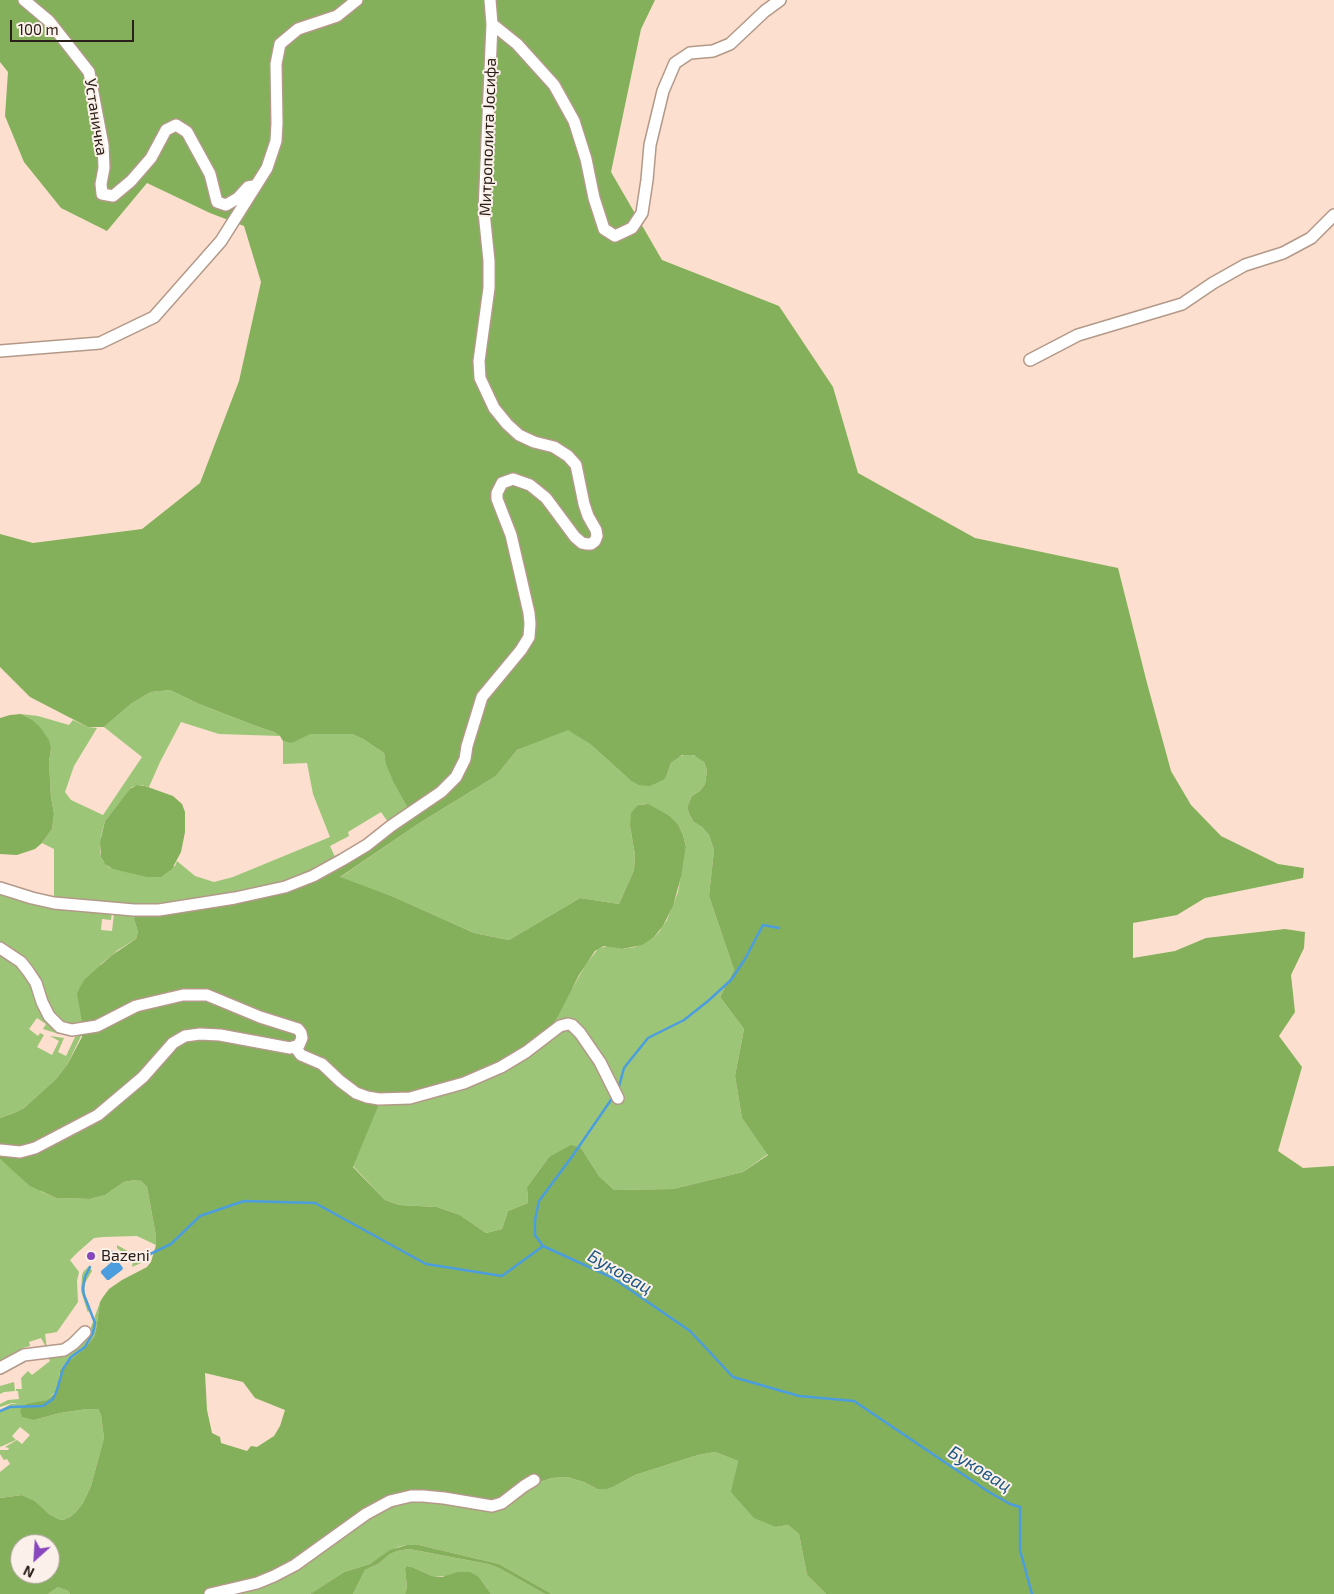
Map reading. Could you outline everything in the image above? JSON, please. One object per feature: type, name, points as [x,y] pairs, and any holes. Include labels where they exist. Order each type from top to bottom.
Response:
[{"type":"street","name":"Устаничка","points":[[24,0],[49,22],[90,72],[103,144],[102,194],[113,196],[131,181],[151,158],[166,130],[176,125],[186,132],[210,174],[217,202],[226,205],[238,198],[248,187],[256,186]]},
{"type":"street","points":[[0,351],[100,342],[154,317],[221,240],[267,168],[276,141],[278,123],[276,64],[280,44],[298,29],[337,16],[357,0]]},
{"type":"street","name":"Митрополита Јосифа","points":[[0,888],[54,903],[134,910],[159,910],[235,898],[285,887],[312,876],[342,860],[441,792],[456,777],[465,759],[482,697],[521,650],[529,637],[529,612],[511,536],[497,499],[497,493],[502,483],[513,479],[530,486],[546,498],[575,538],[587,544],[595,541],[597,536],[596,530],[584,504],[576,465],[568,456],[554,447],[534,442],[513,430],[494,408],[480,378],[479,361],[489,288],[490,261],[484,212],[492,24],[490,0]]},
{"type":"street","points":[[492,24],[517,44],[554,85],[574,120],[604,229],[615,236],[632,228],[642,213],[650,145],[663,91],[676,63],[690,53],[713,51],[730,44],[765,11],[780,0]]},
{"type":"street","points":[[1030,360],[1078,335],[1182,304],[1213,283],[1245,265],[1283,253],[1311,238],[1334,215]]},
{"type":"street","points":[[0,948],[21,962],[28,970],[36,983],[49,1016],[60,1027],[72,1030],[97,1026],[136,1006],[183,995],[207,995],[260,1017],[298,1029],[301,1033],[302,1042],[295,1048],[290,1048],[220,1035],[200,1034],[185,1036],[173,1043],[142,1077],[98,1115],[28,1151],[0,1150]]},
{"type":"street","points":[[295,1048],[302,1055],[322,1064],[356,1093],[379,1099],[410,1098],[464,1083],[501,1067],[526,1052],[560,1026],[568,1024],[575,1027],[590,1047],[600,1062],[616,1095]]},
{"type":"street","points":[[0,1368],[24,1355],[64,1350],[85,1332]]},
{"type":"street","points":[[210,1594],[257,1583],[281,1572],[372,1510],[390,1501],[411,1496],[423,1496],[492,1506],[502,1503],[534,1480]]},
{"type":"green space","points":[[0,0],[655,0],[641,29],[611,172],[662,260],[779,306],[833,387],[858,473],[975,538],[1118,568],[1171,771],[1191,805],[1221,836],[1278,864],[1304,868],[1303,878],[1205,898],[1177,915],[1133,923],[1133,958],[1175,951],[1206,938],[1285,929],[1305,932],[1304,948],[1291,975],[1295,1012],[1279,1036],[1302,1067],[1278,1151],[1303,1168],[1334,1166],[1334,1594],[826,1594],[807,1575],[799,1534],[788,1525],[776,1527],[754,1518],[731,1492],[738,1461],[715,1452],[698,1455],[635,1475],[606,1489],[597,1489],[584,1482],[567,1477],[552,1478],[533,1484],[502,1506],[419,1499],[389,1504],[297,1566],[220,1594],[70,1594],[68,1591],[58,1587],[48,1594],[0,1594],[0,1498],[22,1495],[35,1501],[49,1514],[58,1519],[63,1520],[70,1517],[83,1503],[91,1486],[104,1438],[101,1415],[98,1409],[60,1413],[34,1420],[22,1417],[20,1410],[27,1404],[47,1400],[54,1394],[59,1383],[60,1370],[84,1349],[94,1337],[100,1302],[103,1297],[109,1289],[122,1280],[147,1267],[151,1262],[156,1245],[156,1236],[147,1187],[141,1181],[124,1182],[105,1195],[90,1199],[56,1198],[30,1186],[0,1159],[0,1118],[24,1108],[56,1079],[67,1065],[82,1037],[82,1021],[77,994],[80,987],[85,979],[112,955],[136,939],[138,932],[134,919],[136,916],[282,891],[412,815],[394,783],[386,764],[384,753],[352,734],[310,734],[289,743],[283,741],[274,732],[199,704],[170,690],[151,692],[132,703],[104,727],[88,727],[30,697],[0,667],[0,534],[33,543],[142,529],[200,483],[239,381],[261,282],[244,226],[210,213],[147,183],[107,231],[61,208],[24,162],[5,116],[8,72],[0,62]],"holes":[[[568,730],[590,744],[630,780],[639,785],[650,786],[663,780],[671,763],[682,755],[694,755],[704,762],[707,770],[705,784],[700,791],[692,796],[688,810],[694,822],[709,835],[714,850],[709,896],[734,970],[720,997],[744,1029],[735,1076],[742,1118],[768,1155],[743,1172],[673,1189],[614,1190],[599,1176],[581,1148],[571,1145],[549,1157],[527,1187],[528,1203],[508,1211],[502,1229],[486,1233],[460,1215],[437,1207],[399,1205],[385,1200],[353,1167],[382,1097],[425,1092],[493,1068],[543,1035],[557,1018],[579,975],[595,951],[604,946],[622,949],[642,945],[654,937],[663,926],[673,906],[681,877],[686,847],[678,824],[670,816],[648,804],[638,805],[631,813],[630,826],[635,855],[634,870],[619,904],[580,898],[509,940],[474,933],[394,897],[340,877],[421,822],[496,776],[517,750]],[[205,1373],[243,1382],[255,1398],[285,1410],[280,1426],[274,1436],[257,1447],[251,1446],[247,1451],[221,1443],[220,1437],[212,1433],[207,1410]]]},
{"type":"green space","points":[[170,690],[199,704],[274,732],[280,736],[219,734],[181,722],[149,787],[141,785],[132,787],[105,821],[101,836],[100,853],[103,861],[109,867],[118,870],[175,866],[177,861],[195,876],[214,882],[233,877],[330,837],[313,794],[307,763],[283,764],[283,741],[289,743],[309,734],[352,734],[384,753],[408,807],[388,822],[381,812],[348,832],[349,836],[330,846],[336,859],[282,883],[162,905],[136,905],[54,898],[54,849],[42,843],[52,829],[54,814],[49,762],[51,749],[31,719],[21,714],[38,716],[69,725],[73,720],[88,727],[97,728],[74,766],[65,792],[71,800],[103,815],[142,757],[104,727],[132,703],[151,692]]},
{"type":"green space","points":[[21,714],[31,719],[40,727],[49,740],[51,749],[49,762],[51,797],[54,814],[52,829],[35,849],[17,855],[0,854],[0,718]]},
{"type":"green space","points":[[568,729],[590,744],[630,780],[666,777],[671,763],[686,754],[698,756],[704,762],[707,770],[705,784],[700,791],[692,796],[688,810],[694,822],[709,835],[714,850],[709,896],[734,970],[720,997],[744,1029],[735,1076],[742,1118],[768,1154],[743,1172],[673,1189],[614,1190],[599,1176],[581,1148],[549,1157],[527,1187],[528,1203],[508,1211],[502,1229],[486,1233],[460,1215],[437,1207],[399,1205],[385,1200],[353,1166],[382,1096],[573,987],[586,964],[598,949],[607,946],[622,949],[635,947],[654,937],[667,920],[678,892],[686,847],[683,835],[678,824],[670,816],[645,804],[638,805],[630,826],[635,855],[634,870],[619,904],[580,898],[509,940],[474,933],[394,897],[339,878],[421,822],[496,776],[517,750]]},
{"type":"green space","points":[[137,785],[173,796],[182,804],[185,812],[185,832],[181,852],[172,869],[161,877],[147,877],[113,869],[105,864],[101,857],[100,842],[105,821],[130,789]]},
{"type":"green space","points":[[0,892],[112,912],[111,920],[102,919],[101,930],[112,931],[114,913],[139,915],[134,919],[138,932],[136,939],[118,950],[101,964],[82,1021],[83,1024],[72,1026],[62,1023],[52,1014],[46,1000],[0,944]]},
{"type":"green space","points":[[0,952],[15,963],[67,1033],[59,1034],[43,1029],[46,1024],[37,1018],[29,1029],[38,1036],[40,1033],[44,1035],[37,1047],[52,1055],[59,1041],[50,1036],[64,1038],[58,1052],[66,1056],[75,1037],[82,1034],[67,1065],[56,1079],[24,1108],[0,1118]]},
{"type":"green space","points":[[0,1159],[42,1192],[56,1198],[90,1199],[105,1195],[124,1182],[141,1181],[147,1187],[156,1245],[137,1236],[94,1238],[70,1260],[79,1272],[77,1281],[78,1302],[57,1332],[45,1334],[47,1349],[41,1338],[29,1342],[30,1346],[23,1348],[0,1366]]},
{"type":"green space","points":[[117,1245],[131,1253],[137,1252],[141,1263],[132,1267],[133,1261],[117,1248]]},
{"type":"green space","points":[[89,1266],[92,1271],[85,1283],[84,1292],[90,1307],[88,1313],[81,1291],[83,1272]]},
{"type":"green space","points":[[100,1302],[94,1337],[84,1349],[60,1370],[56,1391],[47,1400],[23,1406],[20,1411],[34,1420],[60,1413],[87,1409],[98,1409],[101,1415],[104,1438],[91,1486],[83,1503],[76,1512],[63,1520],[49,1514],[35,1501],[22,1495],[0,1498],[0,1472],[10,1464],[7,1459],[4,1460],[0,1450],[8,1450],[9,1448],[5,1447],[17,1440],[22,1444],[30,1435],[20,1427],[12,1436],[16,1440],[0,1447],[0,1410],[11,1404],[18,1403],[12,1403],[0,1407],[0,1404],[8,1400],[19,1399],[16,1389],[22,1389],[21,1378],[28,1371],[32,1375],[50,1361],[45,1354],[60,1353],[90,1330]]},
{"type":"green space","points":[[14,1382],[15,1391],[0,1394],[0,1386]]},
{"type":"green space","points":[[715,1452],[738,1461],[732,1492],[776,1527],[788,1525],[799,1534],[807,1575],[826,1594],[552,1594],[499,1564],[419,1545],[407,1545],[398,1547],[370,1564],[344,1572],[310,1594],[220,1594],[389,1504],[533,1484],[552,1478],[567,1477],[584,1482],[597,1489],[613,1487],[635,1475],[698,1455]]},
{"type":"green space","points":[[407,1545],[419,1545],[499,1564],[552,1594],[545,1594],[499,1568],[488,1564],[409,1549],[390,1554],[378,1564],[365,1570],[353,1594],[310,1594],[344,1572],[370,1564],[390,1550]]},
{"type":"green space","points":[[409,1549],[488,1564],[499,1568],[545,1594],[491,1594],[479,1577],[432,1576],[406,1566],[407,1587],[405,1594],[353,1594],[365,1570],[378,1564],[390,1554]]},
{"type":"green space","points":[[406,1566],[432,1576],[442,1577],[458,1572],[470,1572],[479,1577],[491,1594],[405,1594],[407,1587]]},
{"type":"green space","points":[[58,1587],[68,1591],[70,1594],[48,1594]]},
{"type":"water","points":[[114,1260],[117,1260],[123,1268],[107,1280],[101,1271]]},
{"type":"waterway","points":[[618,1090],[624,1068],[648,1038],[684,1020],[731,980],[745,959],[763,925],[779,928]]},
{"type":"waterway","name":"Буковац","points":[[613,1097],[539,1201],[535,1220],[535,1235],[543,1246],[613,1278],[690,1331],[733,1377],[799,1396],[854,1401],[989,1492],[1010,1504],[1020,1507],[1020,1550],[1032,1594]]},
{"type":"waterway","name":"Буковац","points":[[106,1253],[112,1252],[128,1261],[146,1256],[171,1244],[200,1216],[244,1201],[315,1203],[426,1264],[502,1276],[543,1246]]},
{"type":"waterway","name":"Буковац","points":[[0,1411],[10,1407],[43,1406],[53,1399],[63,1369],[71,1357],[85,1347],[93,1333],[95,1323],[83,1288],[85,1277],[90,1267]]},
{"type":"place","name":"Bazeni","points":[[91,1256]]}]
